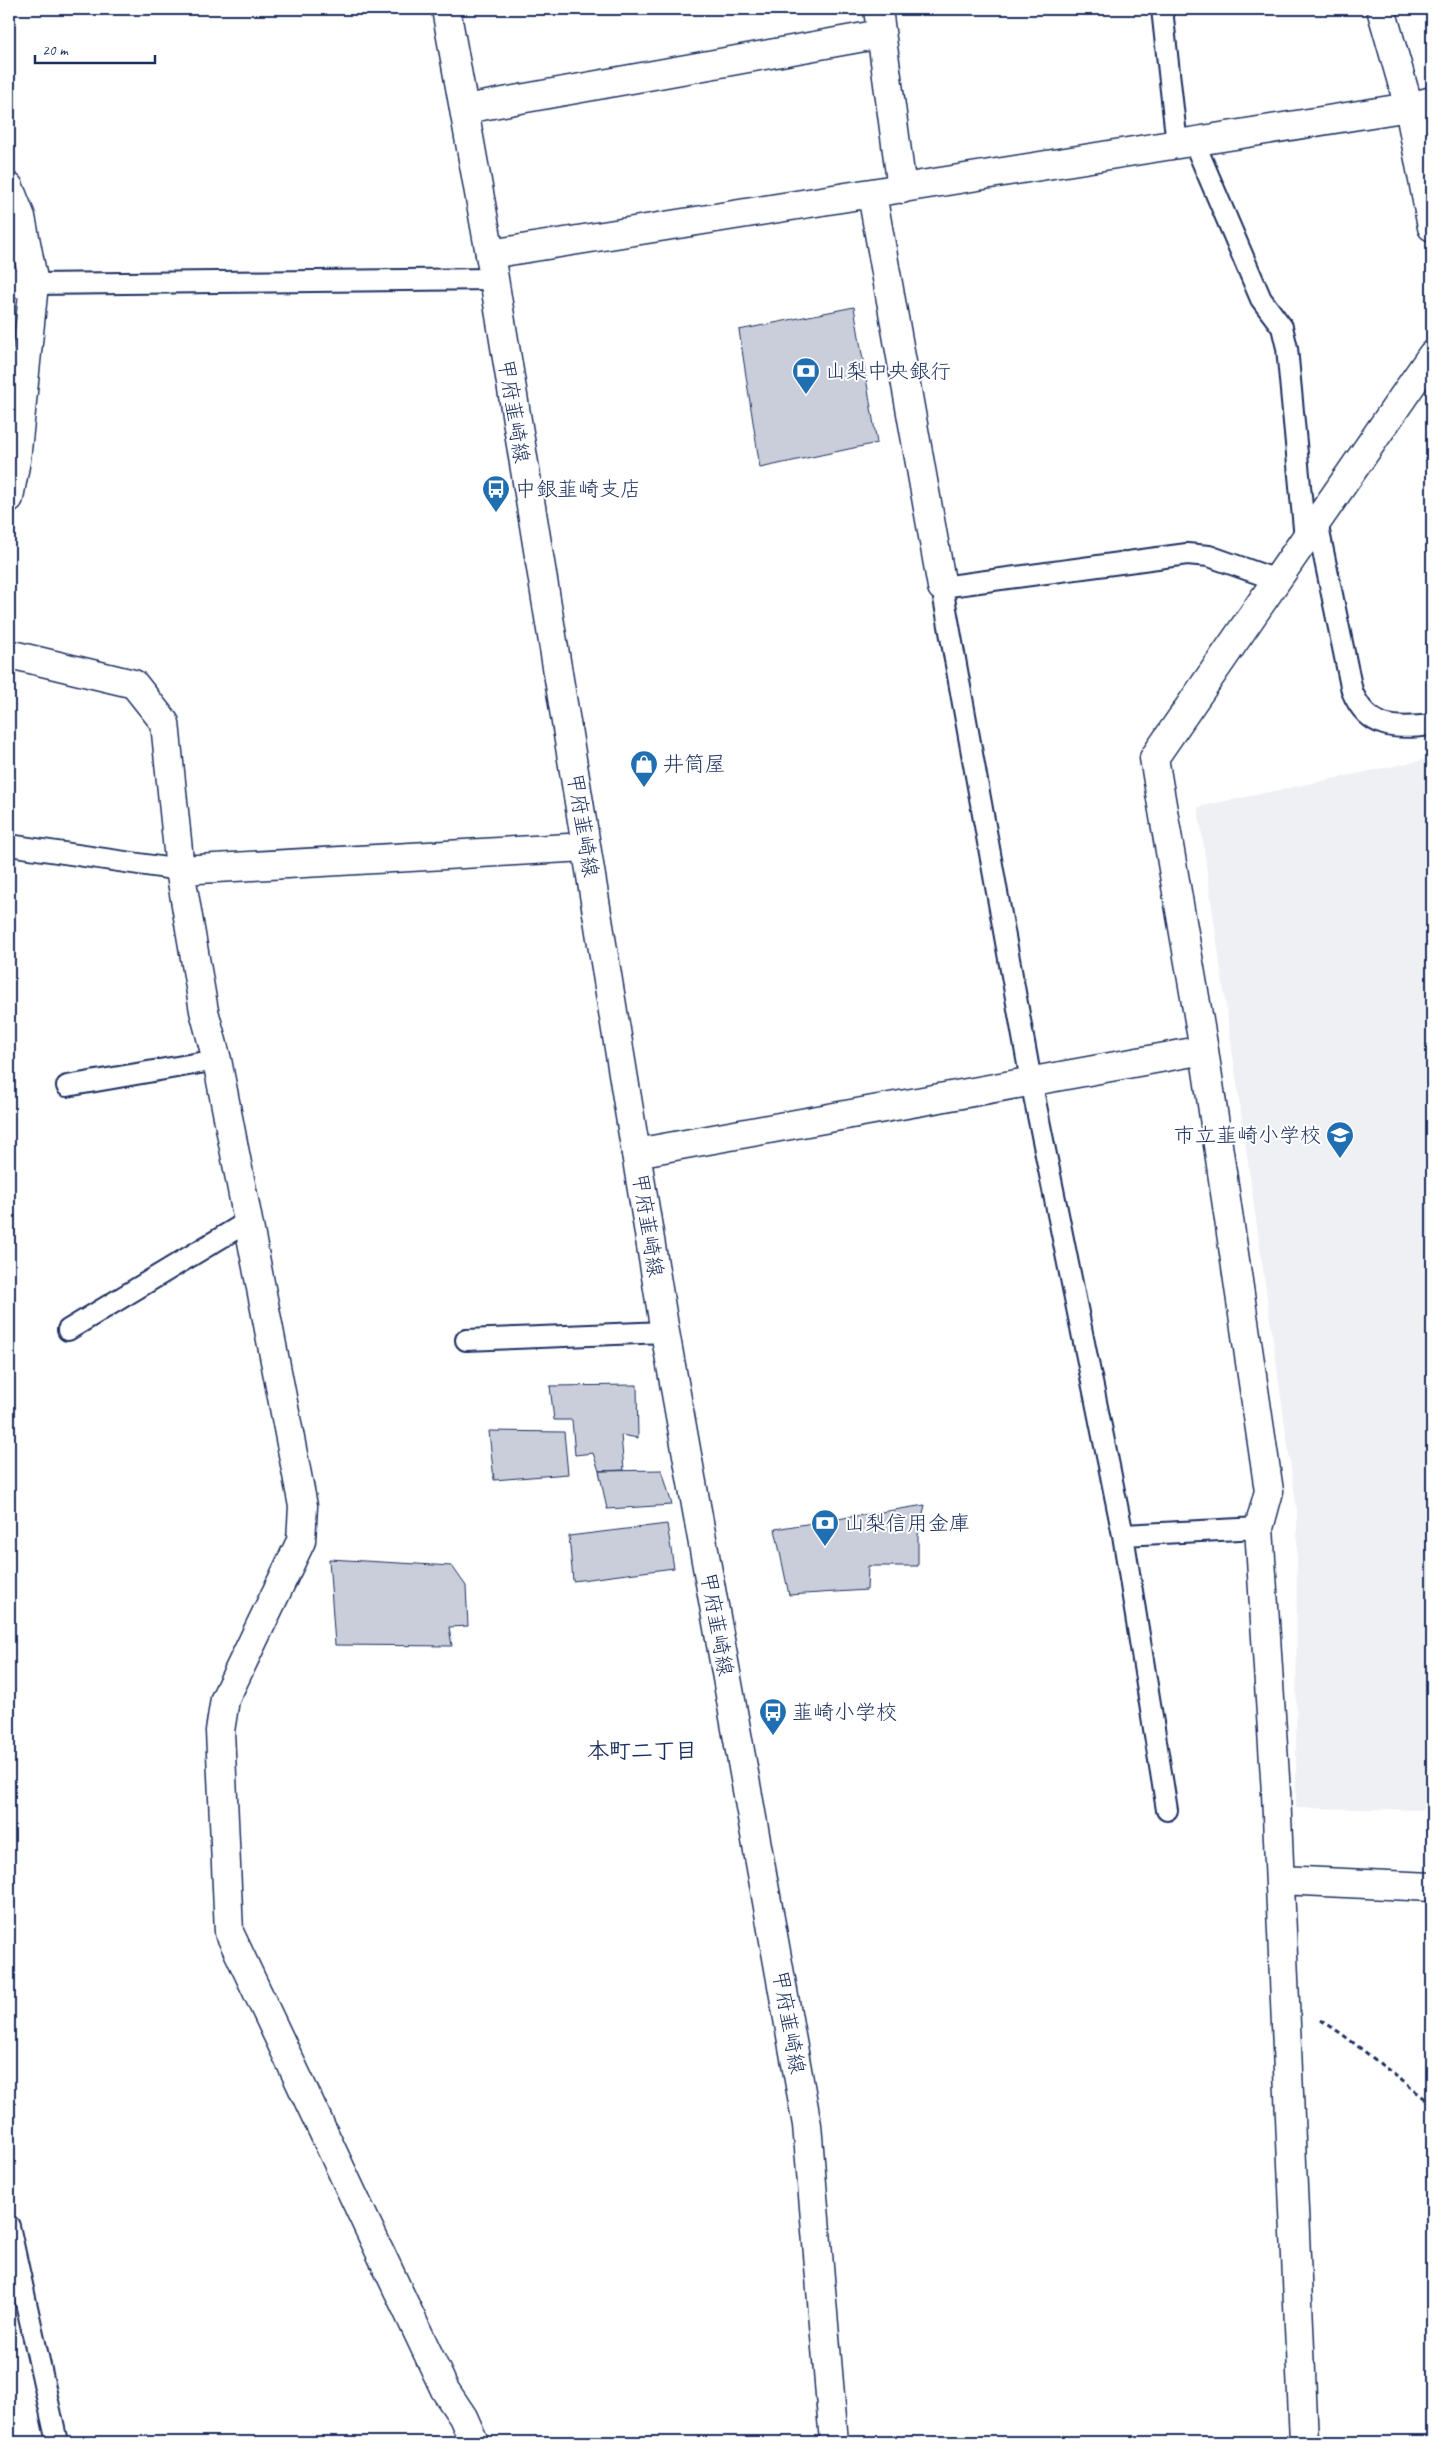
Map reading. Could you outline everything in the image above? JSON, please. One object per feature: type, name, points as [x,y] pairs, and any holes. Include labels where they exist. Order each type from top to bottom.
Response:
[{"type":"street","name":"甲府韮崎線","points":[[446,9],[465,109],[665,1332],[807,2125],[834,2442]]},
{"type":"street","points":[[1381,9],[1420,104],[1432,227]]},
{"type":"street","points":[[465,109],[880,21],[902,189]]},
{"type":"street","points":[[491,267],[872,194],[1420,104]]},
{"type":"street","points":[[9,187],[21,217],[16,460],[9,498]]},
{"type":"street","points":[[872,194],[942,586]]},
{"type":"street","points":[[1304,2442],[1280,1880],[1259,1528],[1269,1491],[1204,1050],[1154,758],[1432,355]]},
{"type":"street","points":[[9,654],[134,684],[165,723],[180,870],[204,1011],[217,1060],[303,1506],[300,1541],[225,1699],[220,1731],[229,1932],[445,2390],[463,2417],[474,2442]]},
{"type":"street","points":[[180,870],[586,847]]},
{"type":"street","points":[[636,1153],[1204,1050]]},
{"type":"street","points":[[1280,1880],[1432,1887]]},
{"type":"lane","points":[[1162,9],[1185,143],[1261,299],[1282,327],[1287,348],[1311,530],[1352,691],[1359,708],[1384,726],[1405,728],[1432,725]]},
{"type":"lane","points":[[21,284],[491,267]]},
{"type":"lane","points":[[1167,1810],[1123,1535],[1031,1081],[942,586],[1187,554],[1209,556],[1277,580]]},
{"type":"lane","points":[[9,845],[180,870]]},
{"type":"lane","points":[[67,1086],[217,1060]]},
{"type":"lane","points":[[68,1330],[248,1222]]},
{"type":"lane","points":[[466,1340],[665,1332]]},
{"type":"lane","points":[[1123,1535],[1259,1528]]},
{"type":"lane","points":[[9,2226],[57,2442]]},
{"type":"path","points":[[1285,1997],[1342,2034],[1432,2104]]},
{"type":"shaded area","name":"市立韮崎小学校","points":[[1432,758],[1432,1810],[1296,1808],[1297,1511],[1198,807]]},
{"type":"building","points":[[854,307],[877,443],[760,468],[739,330]]},
{"type":"building","points":[[637,1385],[638,1438],[621,1435],[624,1470],[599,1471],[593,1453],[575,1455],[572,1420],[554,1420],[550,1386]]},
{"type":"building","points":[[489,1431],[564,1432],[568,1474],[494,1480]]},
{"type":"building","points":[[662,1470],[672,1505],[607,1509],[599,1471]]},
{"type":"building","points":[[925,1505],[918,1535],[918,1566],[868,1566],[867,1590],[789,1595],[775,1529]]},
{"type":"building","points":[[667,1524],[674,1568],[573,1581],[569,1536]]},
{"type":"building","points":[[329,1559],[452,1566],[466,1586],[468,1626],[449,1627],[452,1646],[335,1645]]},
{"type":"place","name":"山梨中央銀行","points":[[806,395]]},
{"type":"place","name":"中銀韮崎支店","points":[[496,513]]},
{"type":"place","name":"井筒屋","points":[[644,788]]},
{"type":"place","name":"市立韮崎小学校","points":[[1340,1159]]},
{"type":"place","name":"山梨信用金庫","points":[[825,1547]]},
{"type":"place","name":"韮崎小学校","points":[[773,1736]]},
{"type":"district","name":"本町二丁目","points":[[642,1751]]}]
